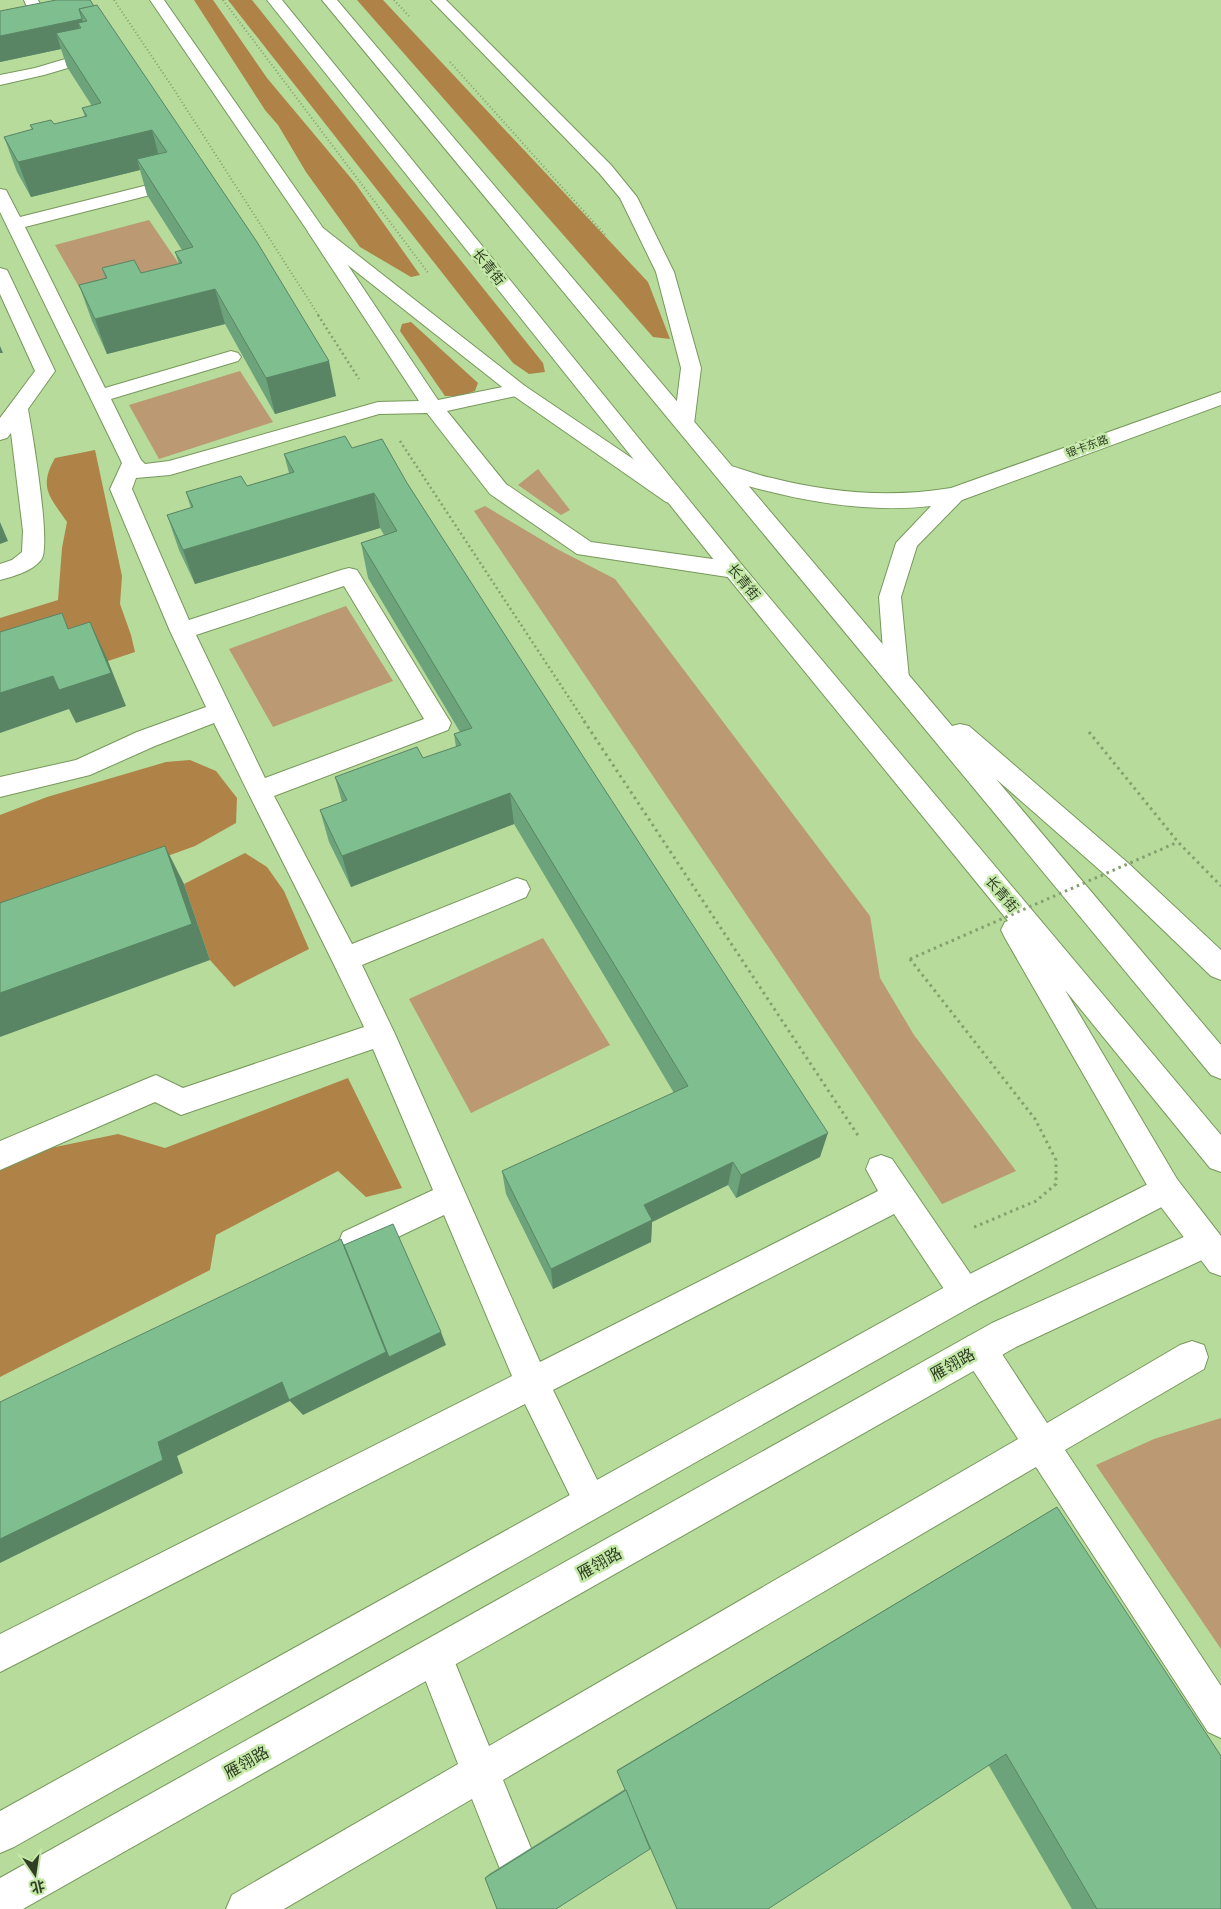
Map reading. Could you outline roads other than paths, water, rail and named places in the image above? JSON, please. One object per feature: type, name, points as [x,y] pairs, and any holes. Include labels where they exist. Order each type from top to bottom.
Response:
[{"type":"main road","points":[[0,22],[25,16],[35,8],[31,0]]},
{"type":"main road","points":[[157,0],[317,232],[433,407],[498,489],[586,549],[734,570]]},
{"type":"main road","name":"长青街","points":[[274,0],[674,497],[1221,1158]]},
{"type":"main road","points":[[329,0],[1221,1066]]},
{"type":"main road","points":[[438,0],[605,169],[628,197],[665,272],[691,368],[684,424]]},
{"type":"main road","points":[[0,80],[38,72],[82,58]]},
{"type":"main road","points":[[15,224],[152,189]]},
{"type":"main road","points":[[0,194],[132,463],[140,472],[170,468],[378,408],[433,407],[518,390]]},
{"type":"main road","points":[[317,232],[518,390],[674,497]]},
{"type":"main road","points":[[0,274],[45,371],[0,433]]},
{"type":"main road","points":[[99,396],[231,357]]},
{"type":"main road","name":"银卡东路","points":[[954,495],[1221,398]]},
{"type":"main road","points":[[365,425],[378,408]]},
{"type":"main road","points":[[0,572],[20,565],[33,555],[34,531],[18,409]]},
{"type":"main road","points":[[132,463],[121,489],[182,631],[259,791],[346,959],[381,1034],[532,1383],[591,1502]]},
{"type":"main road","points":[[724,471],[754,482],[840,498],[912,500],[954,495]]},
{"type":"main road","points":[[954,495],[907,543],[904,552],[890,597],[897,678],[1119,871],[1221,968]]},
{"type":"main road","points":[[182,631],[349,576],[439,723],[259,791]]},
{"type":"main road","points":[[0,786],[81,768],[146,739],[221,711]]},
{"type":"main road","points":[[974,860],[1166,1189],[1214,1252]]},
{"type":"main road","points":[[346,959],[518,889]]},
{"type":"main road","points":[[0,1156],[156,1088],[181,1102],[381,1034]]},
{"type":"main road","points":[[880,1169],[965,1293]]},
{"type":"main road","points":[[0,1833],[965,1293],[1166,1189]]},
{"type":"main road","points":[[0,1654],[899,1196]]},
{"type":"main road","points":[[324,1257],[450,1197]]},
{"type":"main road","name":"雁翎路","points":[[0,1900],[1004,1335],[1214,1252]]},
{"type":"main road","points":[[978,1349],[1221,1719]]},
{"type":"main road","points":[[246,1909],[1192,1357]]},
{"type":"main road","points":[[434,1656],[482,1771],[536,1909]]}]
